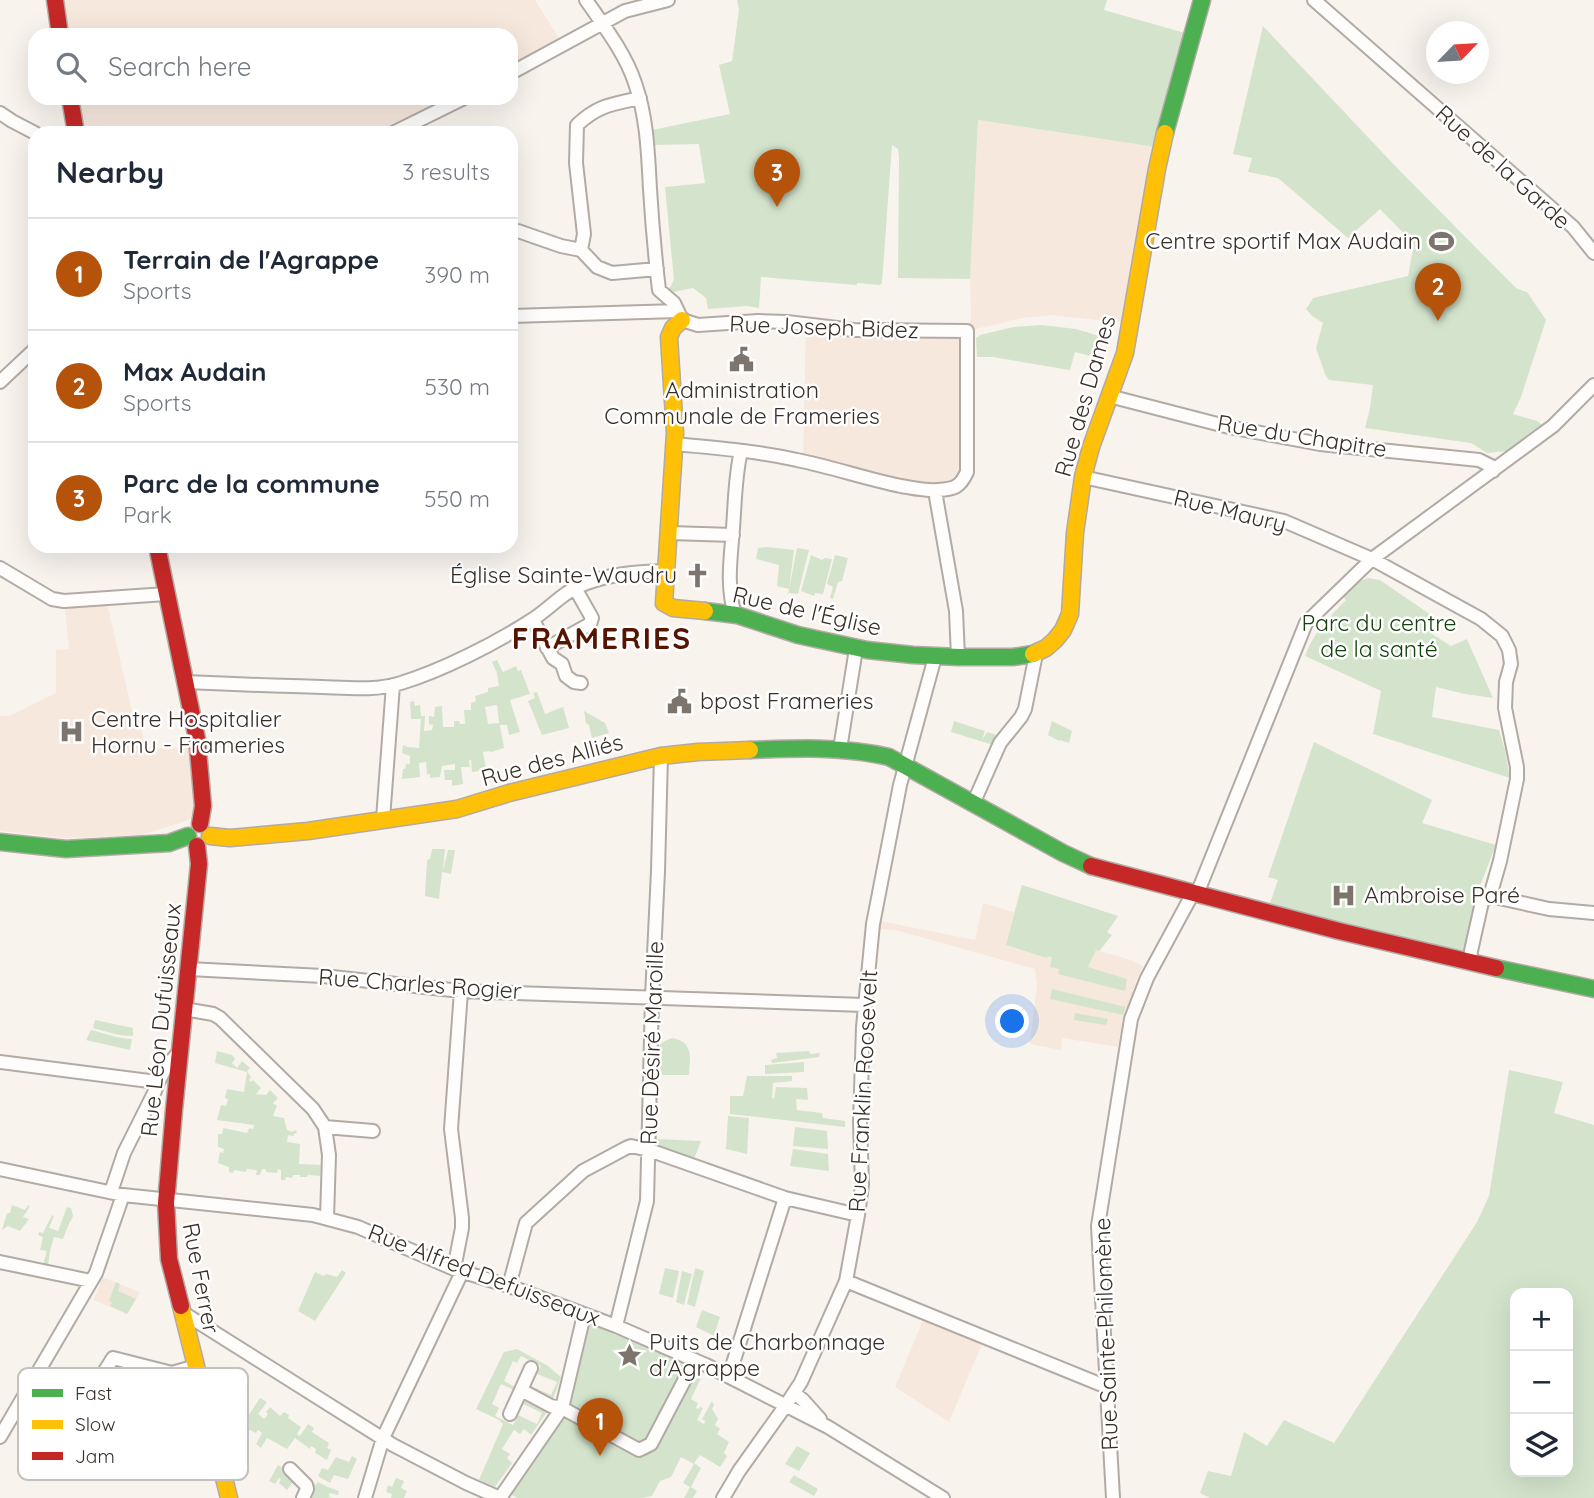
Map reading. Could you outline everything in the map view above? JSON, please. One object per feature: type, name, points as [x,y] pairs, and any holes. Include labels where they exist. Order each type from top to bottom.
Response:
[{"type":"main road","points":[[55,0],[59,28]]},
{"type":"main road","name":"Rue des Dames","points":[[1036,654],[1045,650],[1060,634],[1070,614],[1075,533],[1083,477],[1125,353],[1157,169],[1202,0]]},
{"type":"main road","points":[[71,105],[75,126]]},
{"type":"main road","points":[[666,571],[676,433],[669,337],[680,315]]},
{"type":"main road","name":"Rue Léon Dufuisseaux","points":[[159,553],[197,739],[203,806],[166,1198]]},
{"type":"main road","name":"Rue de l'Église","points":[[666,571],[664,603],[669,607],[735,615],[798,635],[856,649],[935,657]]},
{"type":"main road","points":[[935,657],[1009,657],[1036,654]]},
{"type":"main road","name":"Rue des Alliés","points":[[0,844],[66,849],[169,843],[199,836],[230,838],[308,831],[457,809],[509,793],[661,756],[796,748],[864,751],[889,757],[1086,865],[1342,933],[1594,989]]},
{"type":"main road","name":"Rue Ferrer","points":[[166,1198],[168,1252],[196,1366]]},
{"type":"main road","name":"Rue Ferrer","points":[[224,1480],[229,1498]]},
{"type":"street","points":[[586,0],[615,41],[634,79],[640,98],[649,153],[659,290],[674,303],[680,315]]},
{"type":"street","points":[[518,69],[625,11],[668,0]]},
{"type":"street","name":"Rue de la Garde","points":[[1314,0],[1573,227],[1594,253]]},
{"type":"street","points":[[581,250],[584,234],[576,163],[577,125],[590,113],[610,104],[640,98]]},
{"type":"street","points":[[407,126],[450,105]]},
{"type":"street","points":[[0,113],[28,129]]},
{"type":"street","points":[[518,231],[581,250],[597,267],[612,273],[657,269]]},
{"type":"street","name":"Rue Joseph Bidez","points":[[518,316],[680,315],[698,325],[758,321],[854,330],[967,331],[967,472],[956,488],[935,491]]},
{"type":"street","points":[[0,382],[28,356]]},
{"type":"street","name":"Rue Sainte-Philomène","points":[[1114,1498],[1098,1226],[1131,1019],[1147,978],[1195,893],[1306,623],[1372,559],[1553,426],[1594,385]]},
{"type":"street","name":"Rue du Chapitre","points":[[1109,396],[1229,426],[1320,444],[1479,460],[1491,466],[1493,471]]},
{"type":"street","points":[[675,444],[797,460],[882,482],[935,491],[956,611],[957,657]]},
{"type":"street","points":[[735,615],[730,597],[729,576],[737,477],[746,452]]},
{"type":"street","name":"Rue Maury","points":[[1083,477],[1284,522],[1372,559],[1482,620],[1502,636],[1509,650],[1511,664],[1506,682],[1505,708],[1516,760],[1517,779],[1500,861],[1490,896],[1482,902],[1470,963]]},
{"type":"street","points":[[670,533],[733,535]]},
{"type":"street","points":[[0,568],[52,599],[64,601],[166,594]]},
{"type":"street","points":[[184,682],[345,688],[393,685],[417,678],[470,654],[533,620],[575,587],[638,572],[666,571]]},
{"type":"street","points":[[547,648],[590,624],[592,618],[575,587]]},
{"type":"street","points":[[533,620],[553,658],[562,664],[566,676],[581,683]]},
{"type":"street","points":[[840,749],[856,649]]},
{"type":"street","points":[[973,804],[1000,743],[1025,709],[1036,654]]},
{"type":"street","name":"Rue Franklin Roosevelt","points":[[723,1498],[801,1382],[846,1281],[862,1185],[860,1122],[864,1005],[873,924],[900,785],[935,657]]},
{"type":"street","points":[[383,818],[393,685]]},
{"type":"street","name":"Rue Désiré Maroille","points":[[616,1326],[647,1201],[661,756]]},
{"type":"street","points":[[1490,896],[1549,909],[1594,913]]},
{"type":"street","name":"Rue Charles Rogier","points":[[189,970],[323,976],[461,991],[864,1005]]},
{"type":"street","points":[[366,1498],[383,1438],[458,1270],[462,1218],[451,1129],[461,991]]},
{"type":"street","points":[[184,1009],[213,1014],[220,1018],[313,1109],[325,1127],[329,1155],[327,1218]]},
{"type":"street","points":[[40,1368],[96,1273],[117,1194],[124,1153],[157,1082],[166,1066],[179,1052]]},
{"type":"street","points":[[0,1062],[157,1082]]},
{"type":"street","points":[[325,1127],[373,1131]]},
{"type":"street","points":[[509,1286],[526,1223],[583,1171],[631,1146],[785,1198],[859,1215]]},
{"type":"street","name":"Rue Alfred Defuisseaux","points":[[0,1169],[117,1194],[313,1215],[358,1227],[458,1270],[616,1326],[729,1376],[828,1427]]},
{"type":"street","points":[[729,1376],[785,1198]]},
{"type":"street","points":[[0,1262],[91,1281]]},
{"type":"street","points":[[846,1281],[1107,1387]]},
{"type":"street","points":[[182,1312],[383,1438],[466,1483],[500,1498],[562,1408],[584,1315]]},
{"type":"street","name":"Rue Ferrer","points":[[107,1368],[113,1359],[151,1368]]},
{"type":"street","points":[[521,1390],[551,1406],[562,1408],[639,1450],[651,1444],[695,1360]]},
{"type":"street","name":"Rue Ferrer","points":[[189,1368],[196,1366]]},
{"type":"street","points":[[510,1414],[531,1368]]},
{"type":"street","points":[[794,1393],[828,1427],[925,1494],[943,1498]]},
{"type":"street","points":[[0,1437],[18,1406]]},
{"type":"street","points":[[290,1468],[306,1485],[303,1498]]},
{"type":"shaded area","points":[[65,0],[535,0],[562,43],[518,65],[518,28],[68,28]]},
{"type":"shaded area","points":[[79,105],[434,105],[387,126],[84,126]]},
{"type":"shaded area","points":[[978,120],[1162,148],[1131,324],[1052,315],[1023,318],[967,331],[971,318],[970,279]]},
{"type":"shaded area","points":[[806,325],[967,331],[963,481],[935,491],[803,461]]},
{"type":"shaded area","name":"Centre Hospitalier Hornu - Frameries","points":[[106,599],[133,715],[139,715],[145,748],[194,748],[198,787],[191,819],[142,835],[66,838],[0,831],[0,716],[9,716],[56,693],[56,650],[69,649],[64,601]]},
{"type":"shaded area","points":[[1022,885],[1118,916],[1107,932],[1112,935],[1100,951],[1143,966],[1123,1015],[1118,1047],[1062,1038],[1061,1050],[1030,1044],[1037,985],[1035,969],[899,931],[878,929],[880,921],[975,940],[983,903],[1014,912]]},
{"type":"shaded area","points":[[102,1277],[140,1292],[127,1314],[93,1300]]},
{"type":"shaded area","points":[[926,1313],[985,1337],[949,1422],[895,1387]]},
{"type":"green space","points":[[737,0],[1107,0],[1104,10],[1192,35],[1162,148],[978,120],[970,279],[898,278],[899,158],[898,149],[892,145],[880,285],[761,277],[759,308],[747,306],[708,309],[706,298],[693,288],[674,292],[669,289],[674,280],[665,187],[705,183],[699,144],[655,145],[652,130],[730,114],[719,65],[732,61],[739,10]]},
{"type":"green space","name":"Centre sportif Max Audain","points":[[1263,26],[1400,171],[1516,288],[1527,292],[1546,320],[1513,414],[1537,421],[1544,426],[1509,451],[1487,453],[1471,443],[1365,428],[1373,385],[1329,380],[1325,374],[1316,348],[1323,323],[1306,309],[1313,298],[1408,276],[1414,244],[1380,209],[1348,238],[1278,178],[1248,172],[1252,158],[1233,154]]},
{"type":"green space","points":[[1042,325],[1076,329],[1099,336],[1095,357],[1075,352],[1070,370],[993,357],[977,357],[976,338],[980,335],[1013,327]]},
{"type":"green space","points":[[758,548],[794,550],[789,589],[777,586],[779,565],[756,559]]},
{"type":"green space","points":[[797,548],[809,550],[798,594],[788,593]]},
{"type":"green space","points":[[811,555],[822,560],[832,559],[823,594],[815,593],[814,596],[801,591]]},
{"type":"green space","points":[[835,555],[848,558],[842,581],[838,582],[833,599],[830,598],[833,587],[827,584]]},
{"type":"green space","name":"Parc du centre de la santé","points":[[1368,578],[1380,580],[1434,617],[1426,630],[1451,646],[1467,639],[1493,698],[1436,687],[1432,717],[1499,730],[1510,778],[1373,734],[1381,691],[1305,656],[1317,633],[1346,600],[1342,596]]},
{"type":"green space","points":[[497,660],[503,672],[516,666],[518,671],[521,670],[530,694],[510,700],[520,732],[509,735],[507,725],[500,725],[504,748],[483,752],[486,770],[472,772],[471,760],[470,767],[461,767],[463,784],[452,786],[452,780],[445,780],[444,770],[455,770],[455,764],[442,766],[440,777],[430,778],[426,762],[419,763],[420,777],[402,779],[403,769],[406,764],[410,764],[410,756],[402,753],[403,745],[419,748],[421,719],[411,719],[410,702],[414,701],[415,706],[420,705],[421,716],[425,716],[424,731],[432,730],[429,716],[434,717],[435,707],[442,706],[443,727],[454,727],[454,721],[465,724],[464,710],[471,710],[471,703],[476,701],[475,696],[488,692],[488,688],[499,686],[492,662]],"holes":[[[497,705],[499,723],[488,724],[485,707]]]},
{"type":"green space","points":[[537,692],[545,714],[563,707],[569,728],[542,735],[528,701],[535,698],[533,693]]},
{"type":"green space","points":[[584,711],[605,723],[609,733],[592,738]]},
{"type":"green space","points":[[954,721],[985,731],[982,740],[987,732],[1000,736],[993,745],[951,732]]},
{"type":"green space","points":[[1052,721],[1072,731],[1069,743],[1048,735]]},
{"type":"green space","points":[[1314,742],[1432,800],[1422,823],[1496,845],[1476,896],[1466,951],[1375,932],[1270,903],[1278,880],[1268,877]]},
{"type":"green space","points":[[432,849],[445,849],[443,871],[448,850],[455,850],[451,874],[442,872],[439,899],[425,896],[427,860],[430,859]]},
{"type":"green space","points":[[1022,885],[1118,916],[1107,932],[1112,935],[1099,951],[1096,950],[1088,967],[1127,979],[1125,991],[1058,974],[1059,969],[1050,967],[1052,957],[1047,958],[1006,945]]},
{"type":"green space","points":[[1052,989],[1126,1007],[1123,1015],[1050,999]]},
{"type":"green space","points":[[1075,1013],[1108,1019],[1106,1025],[1074,1020]]},
{"type":"green space","points":[[95,1020],[133,1028],[133,1036],[93,1028]]},
{"type":"green space","points":[[91,1030],[132,1039],[130,1050],[86,1040]]},
{"type":"green space","points":[[673,1038],[688,1047],[689,1075],[655,1075],[658,1047]]},
{"type":"green space","points":[[217,1051],[232,1055],[235,1059],[232,1063],[237,1068],[242,1061],[250,1068],[247,1071],[251,1077],[249,1080],[253,1080],[261,1088],[256,1094],[266,1095],[270,1090],[278,1098],[273,1103],[277,1106],[273,1116],[284,1118],[287,1130],[296,1130],[297,1133],[294,1136],[288,1135],[287,1142],[300,1144],[299,1164],[321,1165],[320,1176],[293,1175],[292,1178],[281,1180],[281,1170],[278,1169],[277,1173],[262,1169],[260,1175],[256,1175],[257,1170],[247,1169],[246,1172],[234,1170],[233,1173],[229,1172],[229,1167],[218,1163],[220,1152],[223,1153],[224,1149],[218,1147],[218,1134],[222,1134],[223,1128],[247,1133],[254,1125],[217,1120],[221,1105],[226,1106],[227,1089],[244,1092],[247,1072],[215,1063]]},
{"type":"green space","points":[[809,1051],[810,1054],[820,1053],[819,1057],[772,1063],[771,1060],[777,1058],[776,1053]]},
{"type":"green space","points":[[804,1062],[804,1072],[765,1074],[765,1065]]},
{"type":"green space","points":[[1509,1070],[1563,1082],[1554,1113],[1594,1125],[1594,1498],[1210,1498],[1200,1493],[1208,1471],[1231,1476],[1244,1432],[1267,1446],[1284,1420],[1334,1443],[1477,1222],[1489,1196]]},
{"type":"green space","points":[[747,1076],[792,1076],[792,1081],[773,1083],[772,1098],[783,1099],[774,1098],[776,1087],[807,1088],[808,1100],[796,1099],[797,1110],[822,1113],[823,1118],[845,1121],[845,1127],[730,1114],[730,1096],[743,1096]]},
{"type":"green space","points":[[728,1116],[749,1118],[747,1154],[726,1149]]},
{"type":"green space","points":[[795,1127],[827,1131],[828,1149],[793,1146]]},
{"type":"green space","points":[[654,1135],[657,1135],[657,1139],[701,1141],[694,1159],[663,1149],[655,1141]]},
{"type":"green space","points":[[793,1149],[828,1154],[829,1171],[790,1166]]},
{"type":"green space","points":[[12,1205],[25,1210],[30,1206],[23,1217],[29,1219],[20,1231],[8,1226],[2,1230]]},
{"type":"green space","points":[[67,1207],[71,1208],[71,1221],[63,1239],[54,1237],[48,1266],[43,1265],[47,1251],[40,1250],[43,1237],[38,1235],[39,1232],[43,1233],[52,1215],[54,1216],[49,1228],[58,1231]]},
{"type":"green space","points":[[665,1268],[679,1271],[673,1298],[659,1294]]},
{"type":"green space","points":[[695,1268],[704,1271],[695,1307],[687,1304]]},
{"type":"green space","points":[[342,1270],[346,1273],[315,1321],[298,1311],[315,1272],[337,1277]]},
{"type":"green space","points":[[682,1271],[692,1274],[684,1305],[676,1302]]},
{"type":"green space","points":[[116,1282],[120,1284],[118,1291],[136,1299],[127,1314],[110,1306],[112,1302],[109,1301]]},
{"type":"green space","points":[[702,1310],[720,1317],[714,1336],[696,1327]]},
{"type":"green space","points":[[586,1323],[680,1360],[703,1374],[691,1399],[698,1403],[696,1408],[703,1408],[697,1420],[704,1424],[702,1419],[712,1401],[712,1409],[718,1419],[715,1425],[720,1429],[717,1434],[729,1442],[724,1453],[727,1456],[720,1467],[700,1455],[694,1463],[701,1468],[691,1487],[697,1491],[693,1498],[684,1498],[690,1487],[683,1483],[694,1464],[681,1457],[671,1477],[660,1481],[652,1496],[517,1498],[512,1495],[510,1491],[555,1427],[562,1422]]},
{"type":"green space","points":[[517,1349],[548,1366],[561,1377],[552,1402],[549,1401],[550,1398],[543,1394],[541,1397],[527,1390],[535,1371],[541,1366],[521,1356],[517,1363],[513,1361],[504,1381],[518,1386],[514,1394],[514,1390],[501,1384],[492,1404],[499,1408],[495,1416],[513,1425],[517,1418],[513,1415],[523,1400],[538,1404],[537,1407],[543,1410],[549,1409],[531,1435],[524,1429],[520,1434],[514,1430],[502,1449],[510,1454],[507,1458],[512,1463],[495,1487],[479,1480],[503,1424],[476,1409],[504,1352]],"holes":[[[537,1374],[557,1382],[551,1395],[531,1386]],[[523,1404],[542,1413],[537,1424],[518,1415]]]},
{"type":"green space","points":[[260,1398],[267,1402],[258,1414],[264,1419],[270,1407],[280,1416],[284,1412],[301,1427],[297,1434],[300,1436],[308,1424],[314,1428],[312,1432],[329,1443],[327,1448],[331,1450],[327,1460],[315,1453],[316,1449],[311,1446],[310,1449],[295,1438],[287,1449],[267,1438],[261,1448],[256,1444],[262,1433],[258,1430],[256,1433],[248,1430],[248,1416]]},
{"type":"green space","points":[[797,1446],[810,1453],[799,1471],[785,1464]]},
{"type":"green space","points":[[352,1456],[357,1459],[348,1479],[334,1475],[330,1483],[318,1476],[322,1468],[328,1470],[336,1457],[349,1462]]},
{"type":"green space","points":[[278,1465],[284,1469],[283,1473],[287,1475],[289,1472],[295,1479],[287,1490],[279,1483],[279,1478],[275,1484],[269,1481]]},
{"type":"green space","points":[[794,1475],[818,1489],[814,1496],[789,1482]]},
{"type":"green space","points":[[396,1478],[404,1481],[401,1488],[407,1491],[404,1498],[391,1498],[392,1494],[386,1492],[388,1485],[392,1487]]},
{"type":"green space","points":[[318,1482],[339,1491],[338,1495],[330,1493],[329,1497],[333,1498],[306,1498],[314,1483],[316,1485]]},
{"type":"traffic: fast","points":[[1165,133],[1202,0]]},
{"type":"traffic: fast","points":[[705,611],[737,615],[798,635],[867,650],[959,657],[1013,657],[1033,654]]},
{"type":"traffic: fast","points":[[750,750],[837,749],[889,757],[1091,866]]},
{"type":"traffic: fast","points":[[0,842],[66,849],[169,843],[188,836]]},
{"type":"traffic: fast","points":[[1496,968],[1594,989]]},
{"type":"traffic: slow","points":[[1033,654],[1055,640],[1070,614],[1075,533],[1083,477],[1125,353],[1165,133]]},
{"type":"traffic: slow","points":[[682,320],[673,328],[669,337],[675,433],[664,603],[673,608],[705,611]]},
{"type":"traffic: slow","points":[[210,836],[230,838],[308,831],[457,809],[509,793],[661,756],[750,750]]},
{"type":"traffic: slow","points":[[181,1306],[196,1368]]},
{"type":"traffic: slow","points":[[224,1480],[229,1498]]},
{"type":"traffic: jam","points":[[55,0],[59,28]]},
{"type":"traffic: jam","points":[[71,105],[75,126]]},
{"type":"traffic: jam","points":[[158,553],[197,739],[203,806],[200,824]]},
{"type":"traffic: jam","points":[[181,1306],[169,1259],[166,1203],[199,864],[197,846]]},
{"type":"traffic: jam","points":[[1091,866],[1339,931],[1496,968]]},
{"type":"place","name":"Parc de la commune","points":[[777,207]]},
{"type":"place","name":"Centre sportif Max Audain","points":[[1441,241]]},
{"type":"place","name":"Max Audain","points":[[1438,321]]},
{"type":"place","name":"Administration Communale de Frameries","points":[[742,360]]},
{"type":"place","name":"Église Sainte-Waudru","points":[[697,575]]},
{"type":"place","name":"bpost Frameries","points":[[680,701]]},
{"type":"place","name":"Centre Hospitalier Hornu - Frameries","points":[[71,732]]},
{"type":"place","name":"Ambroise Paré","points":[[1344,895]]},
{"type":"place","name":"Puits de Charbonnage d'Agrappe","points":[[629,1355]]},
{"type":"place","name":"Terrain de l'Agrappe","points":[[600,1456]]},
{"type":"district","name":"FRAMERIES","points":[[602,639]]}]
